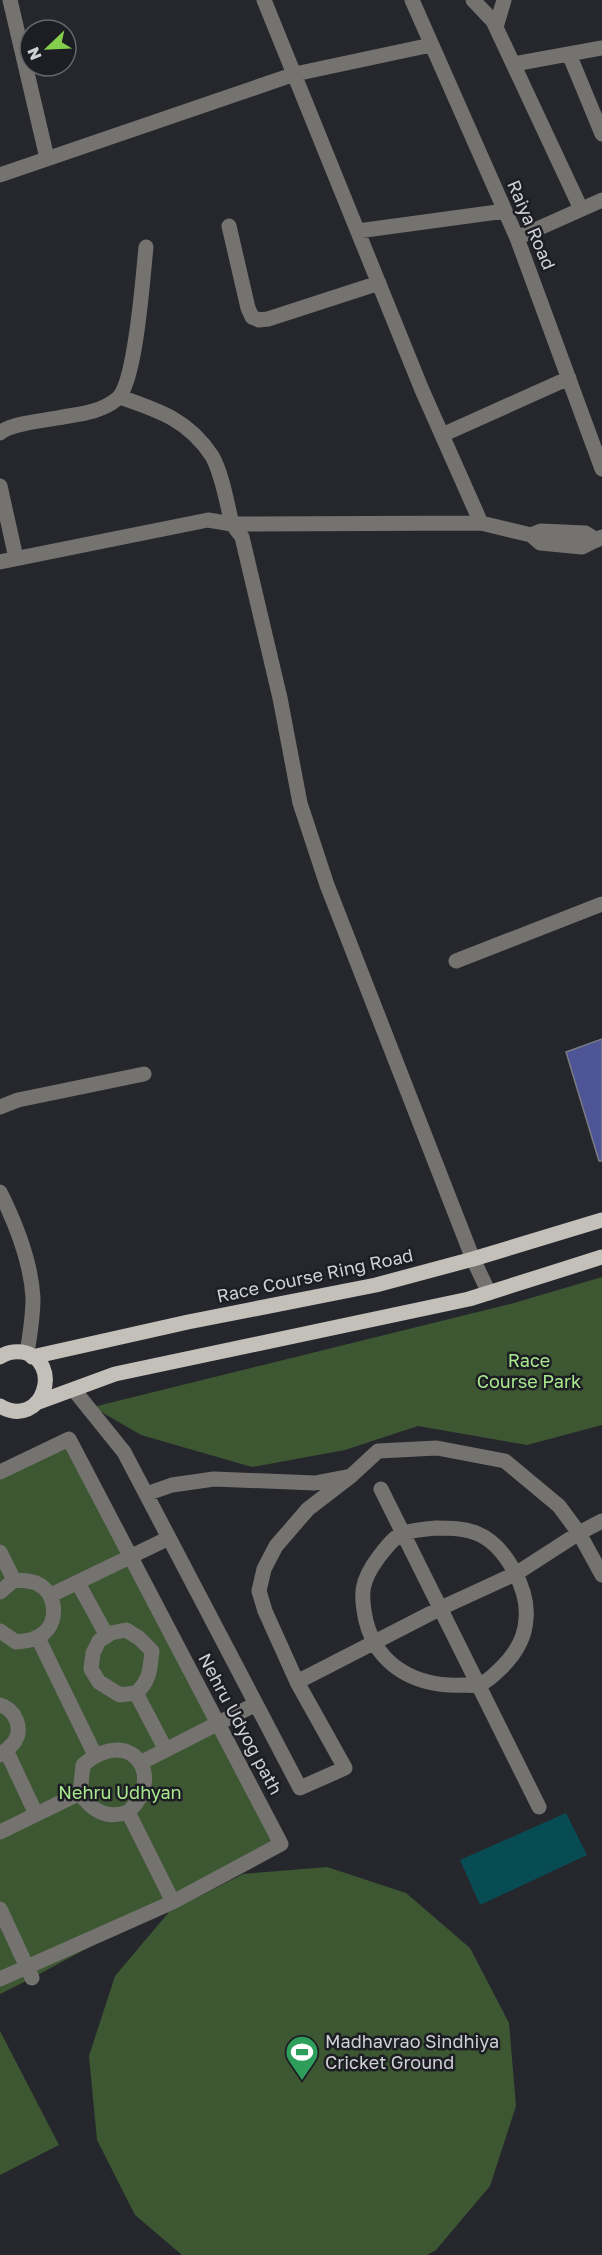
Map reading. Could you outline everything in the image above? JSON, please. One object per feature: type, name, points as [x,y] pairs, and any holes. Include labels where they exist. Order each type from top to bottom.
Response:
[{"type":"main road","name":"Race Course Ring Road","points":[[0,1357],[376,1285],[473,1259],[602,1220]]},
{"type":"main road","points":[[4,1411],[22,1410],[115,1374],[458,1302],[602,1257]]},
{"type":"main road","points":[[0,1346],[25,1354],[44,1370],[46,1382],[44,1393],[36,1403]]},
{"type":"street","points":[[10,0],[47,158]]},
{"type":"street","points":[[264,0],[379,283],[481,524]]},
{"type":"street","name":"Raiya Road","points":[[412,0],[517,238],[602,469]]},
{"type":"street","points":[[473,0],[493,21],[581,209]]},
{"type":"street","points":[[496,27],[504,0]]},
{"type":"street","points":[[0,175],[296,74],[431,45]]},
{"type":"street","points":[[514,64],[602,48]]},
{"type":"street","points":[[569,54],[602,134]]},
{"type":"street","points":[[517,238],[602,200]]},
{"type":"street","points":[[358,231],[505,212]]},
{"type":"street","points":[[229,226],[248,308],[252,317],[259,320],[379,283]]},
{"type":"street","points":[[0,433],[4,429],[26,423],[101,410],[120,397],[128,376],[135,340],[146,247]]},
{"type":"street","points":[[442,435],[568,378]]},
{"type":"street","points":[[120,397],[176,418],[196,435],[213,458],[232,524],[242,537],[247,556],[257,607],[280,698],[303,813],[327,885],[473,1259],[489,1293]]},
{"type":"street","points":[[0,486],[16,558]]},
{"type":"street","points":[[0,562],[208,520],[232,524],[481,524],[531,535],[541,531],[585,533],[600,538]]},
{"type":"street","points":[[456,961],[602,904]]},
{"type":"street","points":[[0,1107],[18,1100],[144,1074]]},
{"type":"street","points":[[0,1192],[9,1209],[30,1276],[33,1298],[32,1320],[25,1354]]},
{"type":"street","points":[[75,1390],[124,1452],[300,1788],[345,1768],[297,1682],[276,1638],[259,1591],[264,1569],[276,1545],[308,1509],[351,1476],[378,1451],[437,1448],[505,1461],[559,1506],[579,1533],[602,1575]]},
{"type":"street","name":"Nehru Udyog path","points":[[0,1472],[69,1439],[281,1844],[174,1902],[29,1972],[0,1979]]},
{"type":"street","points":[[146,1494],[172,1485],[214,1479],[315,1483],[351,1476]]},
{"type":"street","points":[[381,1489],[539,1807]]},
{"type":"street","points":[[297,1682],[441,1608],[517,1573],[602,1521]]},
{"type":"street","points":[[436,1528],[457,1528],[478,1533],[503,1553],[517,1573],[527,1618],[521,1640],[508,1662],[478,1686],[450,1686],[412,1678],[383,1655],[370,1637],[362,1603],[362,1587],[372,1566],[386,1547],[403,1533],[436,1528]]},
{"type":"street","points":[[51,1595],[169,1538]]},
{"type":"street","points":[[0,1552],[14,1580]]},
{"type":"street","points":[[0,1592],[3,1587],[14,1580],[39,1584],[51,1595],[54,1606],[52,1620],[46,1631],[38,1638],[16,1642],[0,1631]]},
{"type":"street","points":[[78,1583],[107,1636]]},
{"type":"street","points":[[126,1630],[139,1638],[152,1651],[150,1676],[136,1693],[120,1695],[99,1682],[91,1669],[93,1653],[99,1641],[111,1633],[126,1630]]},
{"type":"street","points":[[38,1638],[95,1755]]},
{"type":"street","points":[[136,1693],[166,1750]]},
{"type":"street","points":[[140,1763],[256,1704]]},
{"type":"street","points":[[0,1705],[16,1716],[19,1734],[14,1743],[3,1753],[36,1814]]},
{"type":"street","points":[[113,1748],[129,1752],[140,1763],[145,1778],[142,1795],[128,1812],[117,1816],[106,1815],[87,1804],[80,1793],[83,1765],[95,1755],[113,1748]]},
{"type":"street","points":[[0,1832],[80,1793]]},
{"type":"street","points":[[128,1812],[174,1902]]},
{"type":"street","points":[[0,1909],[29,1972]]},
{"type":"green space","name":"Race Course Park","points":[[602,1277],[602,1425],[527,1445],[418,1426],[345,1450],[252,1467],[141,1435],[93,1407],[514,1303]]},
{"type":"green space","name":"Nehru Udhyan","points":[[69,1439],[281,1844],[0,1994],[0,1472]]},
{"type":"green space","name":"Madhavrao Sindhiya Cricket Ground","points":[[327,1867],[406,1893],[470,1948],[509,2023],[516,2106],[490,2186],[436,2250],[427,2255],[182,2255],[135,2215],[97,2140],[89,2056],[115,1976],[169,1912],[243,1874]]},
{"type":"green space","points":[[0,2031],[59,2145],[0,2175]]},
{"type":"water","points":[[566,1813],[587,1855],[480,1905],[460,1860]]},
{"type":"building","points":[[602,1039],[602,1161],[599,1161],[566,1052]]},
{"type":"place","name":"Madhavrao Sindhiya Cricket Ground","points":[[302,2081]]}]
